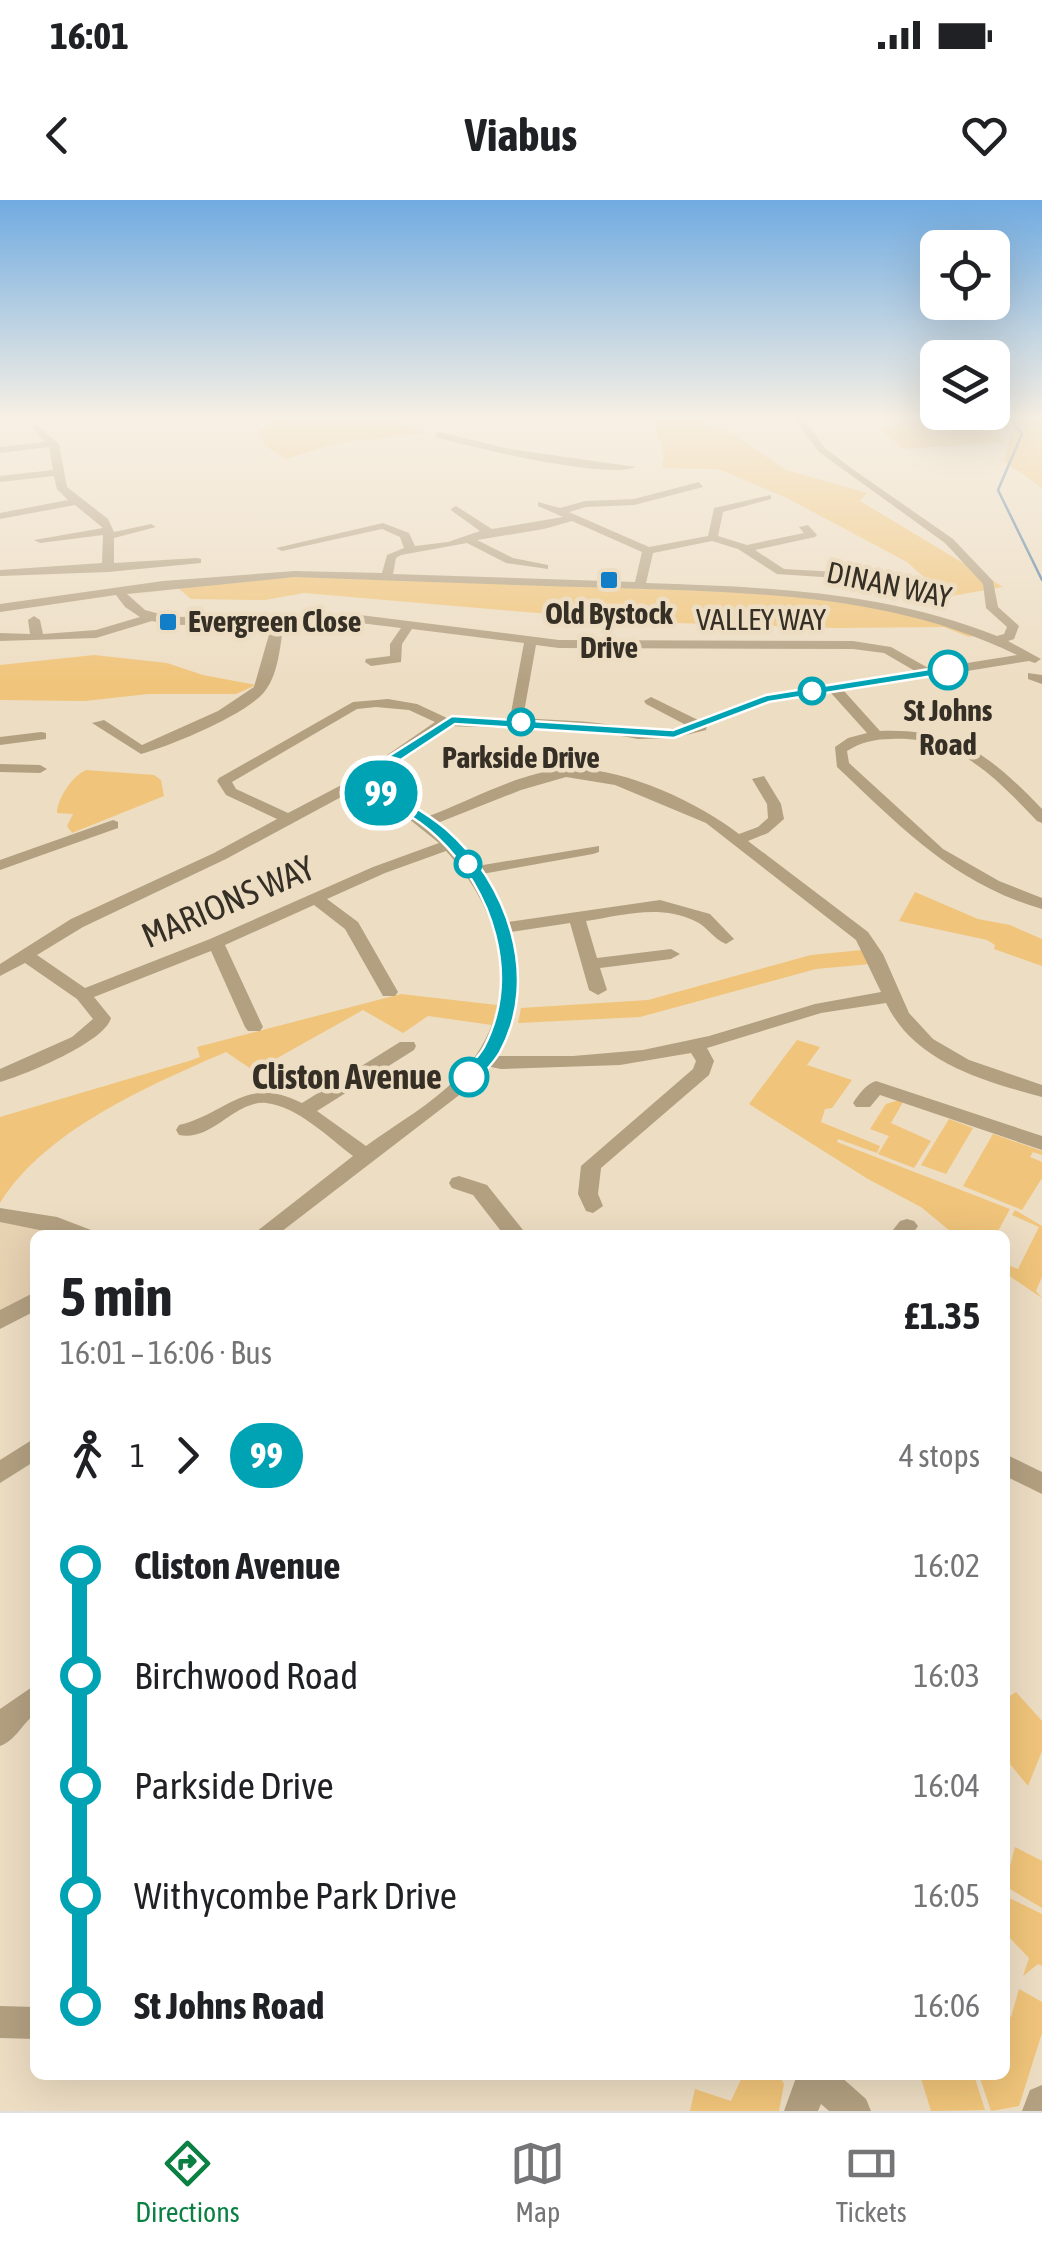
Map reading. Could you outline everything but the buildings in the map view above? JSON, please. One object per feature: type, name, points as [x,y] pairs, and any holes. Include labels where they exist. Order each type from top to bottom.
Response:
[{"type":"street","points":[[0,516],[56,505]]},
{"type":"street","points":[[84,505],[102,517],[109,533],[108,569]]},
{"type":"street","points":[[545,505],[648,551],[712,538],[746,549],[781,572],[837,574],[886,583]]},
{"type":"street","points":[[561,511],[582,505]]},
{"type":"street","points":[[712,538],[718,510],[732,505]]},
{"type":"street","points":[[901,505],[932,527],[989,583],[992,608],[1013,626],[1010,636],[998,640]]},
{"type":"street","points":[[456,509],[490,533]]},
{"type":"street","points":[[387,576],[394,553],[575,517]]},
{"type":"street","points":[[282,548],[388,526],[405,534],[410,549]]},
{"type":"street","points":[[37,540],[151,527]]},
{"type":"street","points":[[746,549],[807,531],[829,541]]},
{"type":"street","points":[[469,540],[516,564],[547,570],[558,560]]},
{"type":"street","points":[[640,585],[648,551]]},
{"type":"street","points":[[0,572],[39,578],[196,561]]},
{"type":"street","name":"DINAN WAY","points":[[0,608],[280,575],[640,585],[836,596],[932,617],[998,640],[1036,660]]},
{"type":"street","points":[[21,586],[39,578]]},
{"type":"street","points":[[120,591],[132,608],[150,617]]},
{"type":"street","points":[[0,637],[39,626],[129,628],[150,617]]},
{"type":"street","name":"VALLEY WAY","points":[[150,617],[188,621],[346,619],[410,624],[530,643],[853,645],[887,650],[928,673]]},
{"type":"street","points":[[99,723],[146,753],[204,722],[259,690],[279,620]]},
{"type":"street","points":[[371,662],[402,661],[396,644],[410,624]]},
{"type":"street","points":[[516,722],[530,643]]},
{"type":"street","points":[[290,820],[231,792],[224,781],[353,706],[374,702],[406,706],[429,712],[444,722],[596,726],[652,735],[701,727],[749,704],[928,673],[1036,660]]},
{"type":"street","points":[[834,688],[876,736]]},
{"type":"street","points":[[650,701],[701,727]]},
{"type":"street","points":[[0,971],[134,894],[220,856],[356,783],[444,722]]},
{"type":"street","points":[[1042,818],[956,742],[923,734],[876,736],[840,750],[842,764],[937,852],[993,884],[1042,904]]},
{"type":"street","points":[[0,742],[41,736]]},
{"type":"street","points":[[0,768],[40,768]]},
{"type":"street","points":[[428,821],[552,776],[589,773],[700,814],[862,936],[878,956],[891,997],[915,1035],[958,1060],[1042,1091]]},
{"type":"street","points":[[737,840],[763,830],[776,819],[774,804],[759,779]]},
{"type":"street","points":[[270,1230],[368,1158],[486,1060],[504,1023],[510,986],[503,928],[474,871],[428,821],[390,797],[356,783]]},
{"type":"street","points":[[0,865],[114,825]]},
{"type":"street","name":"MARIONS WAY","points":[[83,995],[216,943],[380,870],[452,844]]},
{"type":"street","points":[[474,871],[593,849]]},
{"type":"street","points":[[316,899],[352,926],[389,992]]},
{"type":"street","points":[[503,928],[660,905],[704,918],[726,939]]},
{"type":"street","points":[[576,917],[598,990]]},
{"type":"street","points":[[216,943],[254,1028]]},
{"type":"street","points":[[0,1076],[97,1030],[102,1018],[83,995],[24,954]]},
{"type":"street","points":[[590,964],[671,954]]},
{"type":"street","points":[[486,1060],[502,1064],[622,1062],[696,1046],[828,1007],[891,997]]},
{"type":"street","points":[[303,1111],[407,1046]]},
{"type":"street","points":[[593,1206],[588,1194],[591,1166],[702,1071],[706,1061],[696,1046]]},
{"type":"street","points":[[863,1104],[876,1086],[1042,1144]]},
{"type":"street","points":[[186,1130],[260,1096],[303,1111],[368,1158]]},
{"type":"street","points":[[459,1183],[480,1190],[512,1230]]},
{"type":"street","points":[[0,1215],[72,1230]]},
{"type":"street","points":[[0,1321],[30,1303]]},
{"type":"street","points":[[0,1473],[30,1452]]},
{"type":"street","points":[[1010,1467],[1042,1484]]},
{"type":"street","points":[[0,1733],[13,1714],[30,1702]]},
{"type":"street","points":[[0,2022],[30,2023]]},
{"type":"street","points":[[800,2111],[813,2080]]},
{"type":"street","points":[[819,2080],[854,2111]]},
{"type":"street","points":[[1039,2111],[1042,2102]]},
{"type":"shaded area","points":[[800,505],[867,505],[1003,587],[946,597],[907,562]]},
{"type":"shaded area","points":[[311,576],[813,595],[884,607],[976,635],[969,637],[944,627],[642,622],[304,593],[265,600],[191,599],[178,588],[130,595],[202,583]]},
{"type":"shaded area","points":[[94,655],[167,663],[203,675],[256,685],[236,694],[148,694],[85,701],[0,700],[0,665]]},
{"type":"shaded area","points":[[86,770],[154,775],[161,780],[164,796],[72,833],[67,826],[73,814],[57,813],[58,807],[71,782]]},
{"type":"shaded area","points":[[915,892],[978,919],[1010,925],[1042,939],[1042,966],[994,949],[995,945],[987,940],[899,921]]},
{"type":"shaded area","points":[[862,950],[870,964],[816,969],[640,1017],[518,1023],[521,1008],[648,1000],[811,955]]},
{"type":"shaded area","points":[[401,994],[497,1005],[492,1025],[428,1016],[403,1033],[363,1010],[254,1071],[226,1052],[133,1095],[71,1132],[20,1177],[0,1203],[0,1117],[189,1061],[200,1057],[197,1047]]},
{"type":"shaded area","points":[[797,1040],[820,1047],[807,1065],[852,1080],[832,1108],[825,1109],[821,1122],[880,1146],[877,1153],[838,1139],[837,1142],[1010,1209],[999,1230],[949,1230],[921,1207],[868,1179],[749,1104]]},
{"type":"shaded area","points":[[903,1102],[891,1123],[931,1141],[914,1168],[878,1154],[889,1136],[870,1129],[886,1104]]},
{"type":"shaded area","points":[[949,1119],[973,1128],[946,1174],[921,1165]]},
{"type":"shaded area","points":[[993,1134],[1042,1151],[1042,1155],[1033,1152],[1030,1157],[1042,1162],[1042,1178],[1022,1210],[963,1186]]},
{"type":"shaded area","points":[[1015,1210],[1042,1226],[1042,1277],[1036,1291],[1042,1298],[1010,1276],[1010,1266],[1018,1269],[1039,1227],[1012,1215]]},
{"type":"shaded area","points":[[0,1221],[42,1230],[30,1230],[30,1299],[0,1318]]},
{"type":"shaded area","points":[[1016,1692],[1042,1721],[1042,1751],[1028,1786],[1010,1764],[1010,1696]]},
{"type":"shaded area","points":[[1015,1847],[1042,1861],[1042,1908],[1010,1889]]},
{"type":"shaded area","points":[[1010,1898],[1042,1914],[1042,1966],[1038,1964],[1023,1976],[1029,1958],[1010,1938]]},
{"type":"shaded area","points":[[1019,1989],[1042,2002],[1042,2033],[1019,2106],[991,2111],[981,2080],[1010,2080],[1011,2017]]},
{"type":"shaded area","points":[[741,2080],[782,2080],[784,2084],[779,2111],[690,2111],[695,2089],[731,2101]]},
{"type":"shaded area","points":[[922,2080],[976,2080],[985,2110],[931,2111]]},
{"type":"waterway","points":[[1005,505],[1042,580]]},
{"type":"bus line","name":"99","points":[[469,1077],[491,1052],[506,1014],[510,955],[501,921],[485,887],[442,834],[399,802],[356,783],[452,720],[596,726],[638,734],[674,734],[693,730],[766,699],[948,670]]},
{"type":"place","name":"Old Bystock Drive","points":[[609,580]]},
{"type":"place","name":"Evergreen Close","points":[[168,622]]},
{"type":"place","name":"St Johns Road","points":[[948,670]]},
{"type":"place","name":"Parkside Drive","points":[[521,722]]},
{"type":"place","name":"Cliston Avenue","points":[[469,1077]]}]
